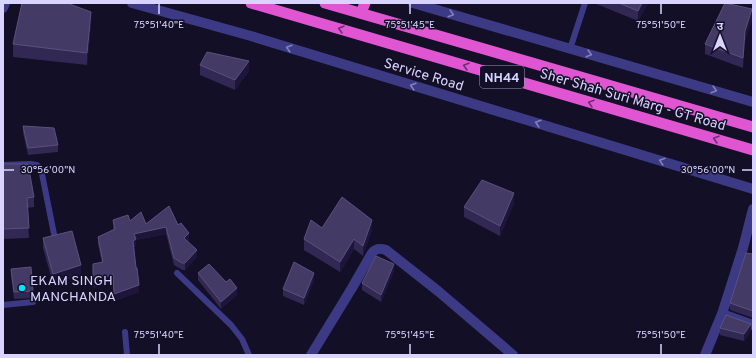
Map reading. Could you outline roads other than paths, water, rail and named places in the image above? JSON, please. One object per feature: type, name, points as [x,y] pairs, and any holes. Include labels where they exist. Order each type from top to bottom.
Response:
[{"type":"highway","name":"Sher Shah Suri Marg - GT Road","points":[[251,3],[753,150]]},
{"type":"highway","name":"NH44","points":[[325,3],[363,8]]},
{"type":"highway","name":"Sher Shah Suri Marg - GT Road","points":[[363,8],[753,127]]},
{"type":"street","points":[[3,8],[4,3]]},
{"type":"street","name":"Service Road","points":[[132,3],[251,36],[753,188]]},
{"type":"street","points":[[413,3],[753,102]]},
{"type":"street","points":[[705,355],[748,249],[753,209]]},
{"type":"street","points":[[311,355],[372,253],[375,249],[380,248],[386,250],[438,291],[507,353]]},
{"type":"street","points":[[722,314],[753,325]]},
{"type":"lane","points":[[570,48],[585,3]]},
{"type":"lane","points":[[3,165],[30,164],[37,165],[41,169],[55,239]]},
{"type":"lane","points":[[177,273],[231,325],[242,339],[249,355]]},
{"type":"lane","points":[[3,305],[33,302]]},
{"type":"lane","points":[[125,332],[127,355]]},
{"type":"place","name":"EKAM SINGH MANCHANDA","points":[[22,288]]}]
